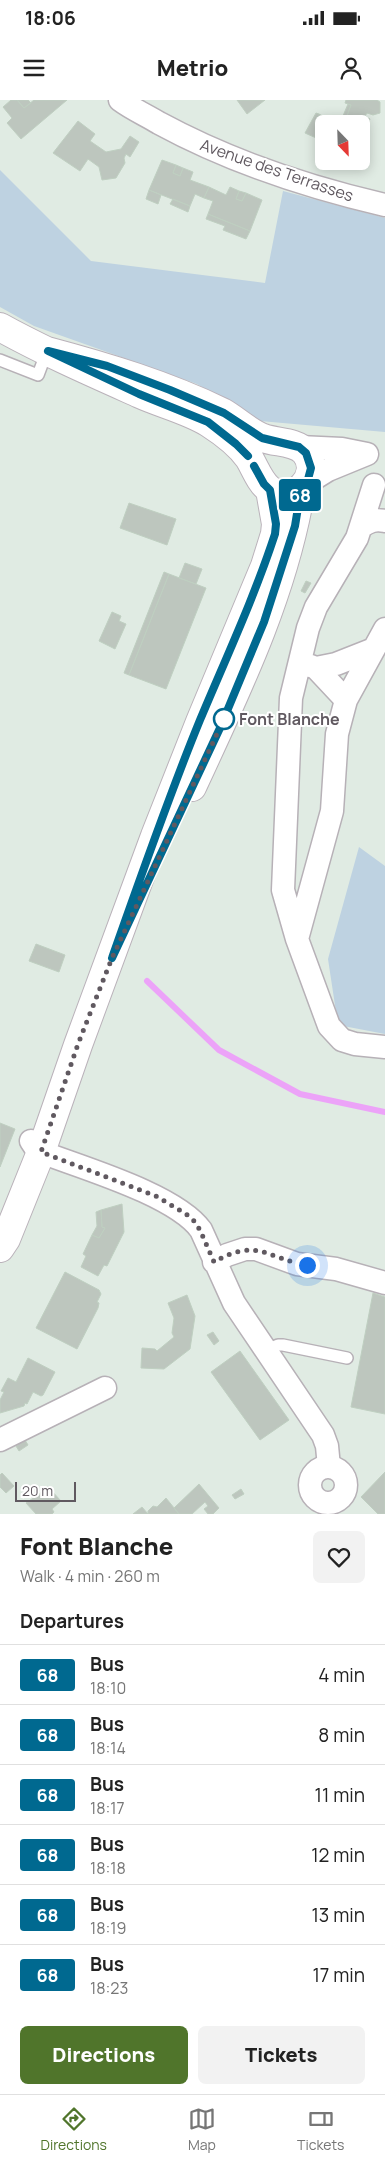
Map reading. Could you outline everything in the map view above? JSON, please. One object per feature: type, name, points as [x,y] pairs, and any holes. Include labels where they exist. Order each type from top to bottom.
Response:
[{"type":"main road","points":[[0,327],[31,344],[139,394],[208,422],[248,456],[265,483],[286,495],[304,486]]},
{"type":"main road","points":[[48,351],[107,366],[224,413],[262,438],[290,445],[306,453],[311,468],[304,486],[295,526],[264,622],[220,728],[112,958]]},
{"type":"main road","points":[[0,1248],[6,1239],[36,1146],[112,958],[155,836],[265,566],[275,534],[276,524],[261,459],[273,446],[290,445]]},
{"type":"main road","points":[[0,1208],[36,1146]]},
{"type":"street","name":"Avenue des Terrasses","points":[[120,100],[196,142],[228,156],[342,194],[385,204]]},
{"type":"street","points":[[290,445],[376,454]]},
{"type":"street","points":[[304,486],[328,470],[376,454]]},
{"type":"street","points":[[297,908],[283,890],[291,698],[308,665],[308,628],[316,607],[357,538],[380,493],[376,454]]},
{"type":"street","points":[[361,527],[369,521],[385,520]]},
{"type":"street","points":[[385,629],[346,700],[338,734],[332,811],[297,908],[297,939],[329,1026],[342,1040],[355,1044],[385,1047]]},
{"type":"street","points":[[308,665],[336,664],[374,649]]},
{"type":"street","points":[[308,665],[346,700]]},
{"type":"street","points":[[36,1146],[156,1196],[194,1221],[200,1230],[227,1291],[323,1435],[327,1446],[329,1467],[317,1470],[313,1475],[310,1486],[314,1498],[331,1509]]},
{"type":"street","points":[[214,1262],[226,1255],[245,1249],[256,1249],[297,1264],[336,1269],[385,1284]]},
{"type":"street","points":[[0,1440],[105,1388]]},
{"type":"lane","points":[[0,360],[38,375],[48,351]]},
{"type":"lane","points":[[261,1342],[347,1358]]},
{"type":"shaded area","points":[[0,170],[91,261],[265,283],[283,191],[385,218],[385,432],[260,421],[197,384],[34,326],[0,307]]},
{"type":"shaded area","points":[[359,847],[385,866],[385,1034],[338,1025],[328,959]]},
{"type":"building","points":[[11,100],[17,100],[24,108],[34,100],[67,100],[21,139],[7,123],[12,118],[3,107]]},
{"type":"building","points":[[17,100],[28,100],[31,103],[24,108]]},
{"type":"building","points":[[237,100],[265,100],[247,114]]},
{"type":"building","points":[[346,100],[377,100],[380,102],[380,113],[373,115],[367,113],[366,115],[347,115],[351,105],[345,103]]},
{"type":"building","points":[[348,104],[351,105],[347,115],[343,115]]},
{"type":"building","points":[[316,113],[319,114],[315,115],[315,137],[305,133]]},
{"type":"building","points":[[78,121],[95,134],[90,141],[106,152],[121,149],[130,136],[139,142],[130,157],[126,154],[124,158],[125,163],[116,178],[102,180],[99,167],[88,159],[80,171],[53,153]]},
{"type":"building","points":[[162,160],[176,165],[173,173],[180,176],[183,168],[193,172],[190,180],[209,187],[204,198],[195,194],[190,206],[149,190]]},
{"type":"building","points":[[176,165],[183,168],[180,176],[173,173]]},
{"type":"building","points":[[209,187],[226,195],[230,187],[239,191],[236,199],[242,201],[246,193],[262,200],[250,231],[208,214],[213,201],[204,198]]},
{"type":"building","points":[[149,190],[161,195],[158,204],[146,199]]},
{"type":"building","points":[[239,191],[246,193],[242,201],[236,199]]},
{"type":"building","points":[[173,199],[190,206],[188,212],[170,204]]},
{"type":"building","points":[[208,214],[250,231],[246,239],[223,230],[225,226],[206,219]]},
{"type":"building","points":[[129,503],[176,519],[167,545],[120,528]]},
{"type":"building","points":[[185,563],[202,569],[196,584],[179,578]]},
{"type":"building","points":[[164,572],[169,574],[129,675],[124,673]]},
{"type":"building","points":[[169,574],[206,588],[166,689],[129,675]]},
{"type":"building","points":[[306,581],[311,583],[305,593],[301,591]]},
{"type":"building","points":[[112,612],[121,616],[119,621],[126,624],[115,649],[99,641]]},
{"type":"building","points":[[36,944],[65,955],[59,972],[29,961]]},
{"type":"building","points":[[0,1123],[15,1129],[0,1167]]},
{"type":"building","points":[[122,1204],[124,1232],[107,1266],[104,1265],[98,1276],[81,1267],[86,1256],[83,1254],[92,1235],[99,1238],[105,1228],[102,1227],[101,1210]]},
{"type":"building","points":[[101,1210],[102,1227],[105,1228],[99,1238],[92,1235],[97,1226],[96,1212]]},
{"type":"building","points":[[65,1272],[99,1290],[101,1294],[97,1302],[99,1303],[98,1308],[77,1349],[36,1328]]},
{"type":"building","points":[[373,1293],[385,1297],[385,1414],[351,1407]]},
{"type":"building","points":[[187,1295],[195,1316],[190,1349],[164,1369],[141,1368],[142,1348],[155,1349],[157,1351],[174,1337],[172,1333],[174,1318],[168,1303]]},
{"type":"building","points":[[213,1332],[219,1341],[214,1345],[207,1335]]},
{"type":"building","points":[[240,1351],[289,1420],[260,1440],[211,1372]]},
{"type":"building","points":[[28,1358],[55,1372],[43,1395],[41,1396],[33,1392],[24,1406],[0,1413],[0,1400],[4,1392],[1,1391],[8,1378],[16,1382]]},
{"type":"building","points":[[25,1440],[28,1445],[19,1451],[16,1446]]},
{"type":"building","points":[[385,1472],[385,1514],[378,1514],[361,1497]]},
{"type":"building","points":[[2,1473],[14,1486],[6,1493],[0,1487],[0,1475]]},
{"type":"building","points":[[199,1484],[219,1508],[213,1514],[208,1514],[204,1509],[208,1506],[205,1502],[192,1514],[179,1514],[174,1508]]},
{"type":"building","points":[[48,1486],[50,1489],[41,1496],[39,1494]]},
{"type":"building","points":[[50,1489],[61,1501],[52,1509],[54,1512],[52,1514],[36,1514],[26,1503],[39,1494],[41,1496]]},
{"type":"building","points":[[241,1489],[244,1494],[235,1499],[232,1495]]},
{"type":"building","points":[[166,1498],[179,1514],[148,1514],[148,1511],[153,1506],[157,1507]]},
{"type":"building","points":[[142,1507],[148,1514],[133,1514]]},
{"type":"waterway","points":[[147,981],[219,1050],[300,1094],[385,1112]]},
{"type":"bus line","name":"68","points":[[248,456],[208,422],[139,394],[48,351],[107,366],[224,413],[262,438],[299,447],[306,453],[311,468],[307,483],[301,489],[295,526],[264,622],[220,728],[112,958],[155,836],[200,722],[251,602],[275,534],[274,506],[270,490],[264,484],[254,466]]},
{"type":"place","name":"Font Blanche","points":[[224,719]]},
{"type":"route","points":[[224,719],[112,958],[78,1044],[41,1152],[156,1196],[186,1214],[200,1230],[214,1262],[226,1255],[245,1249],[256,1249],[297,1264],[307,1265]]}]
